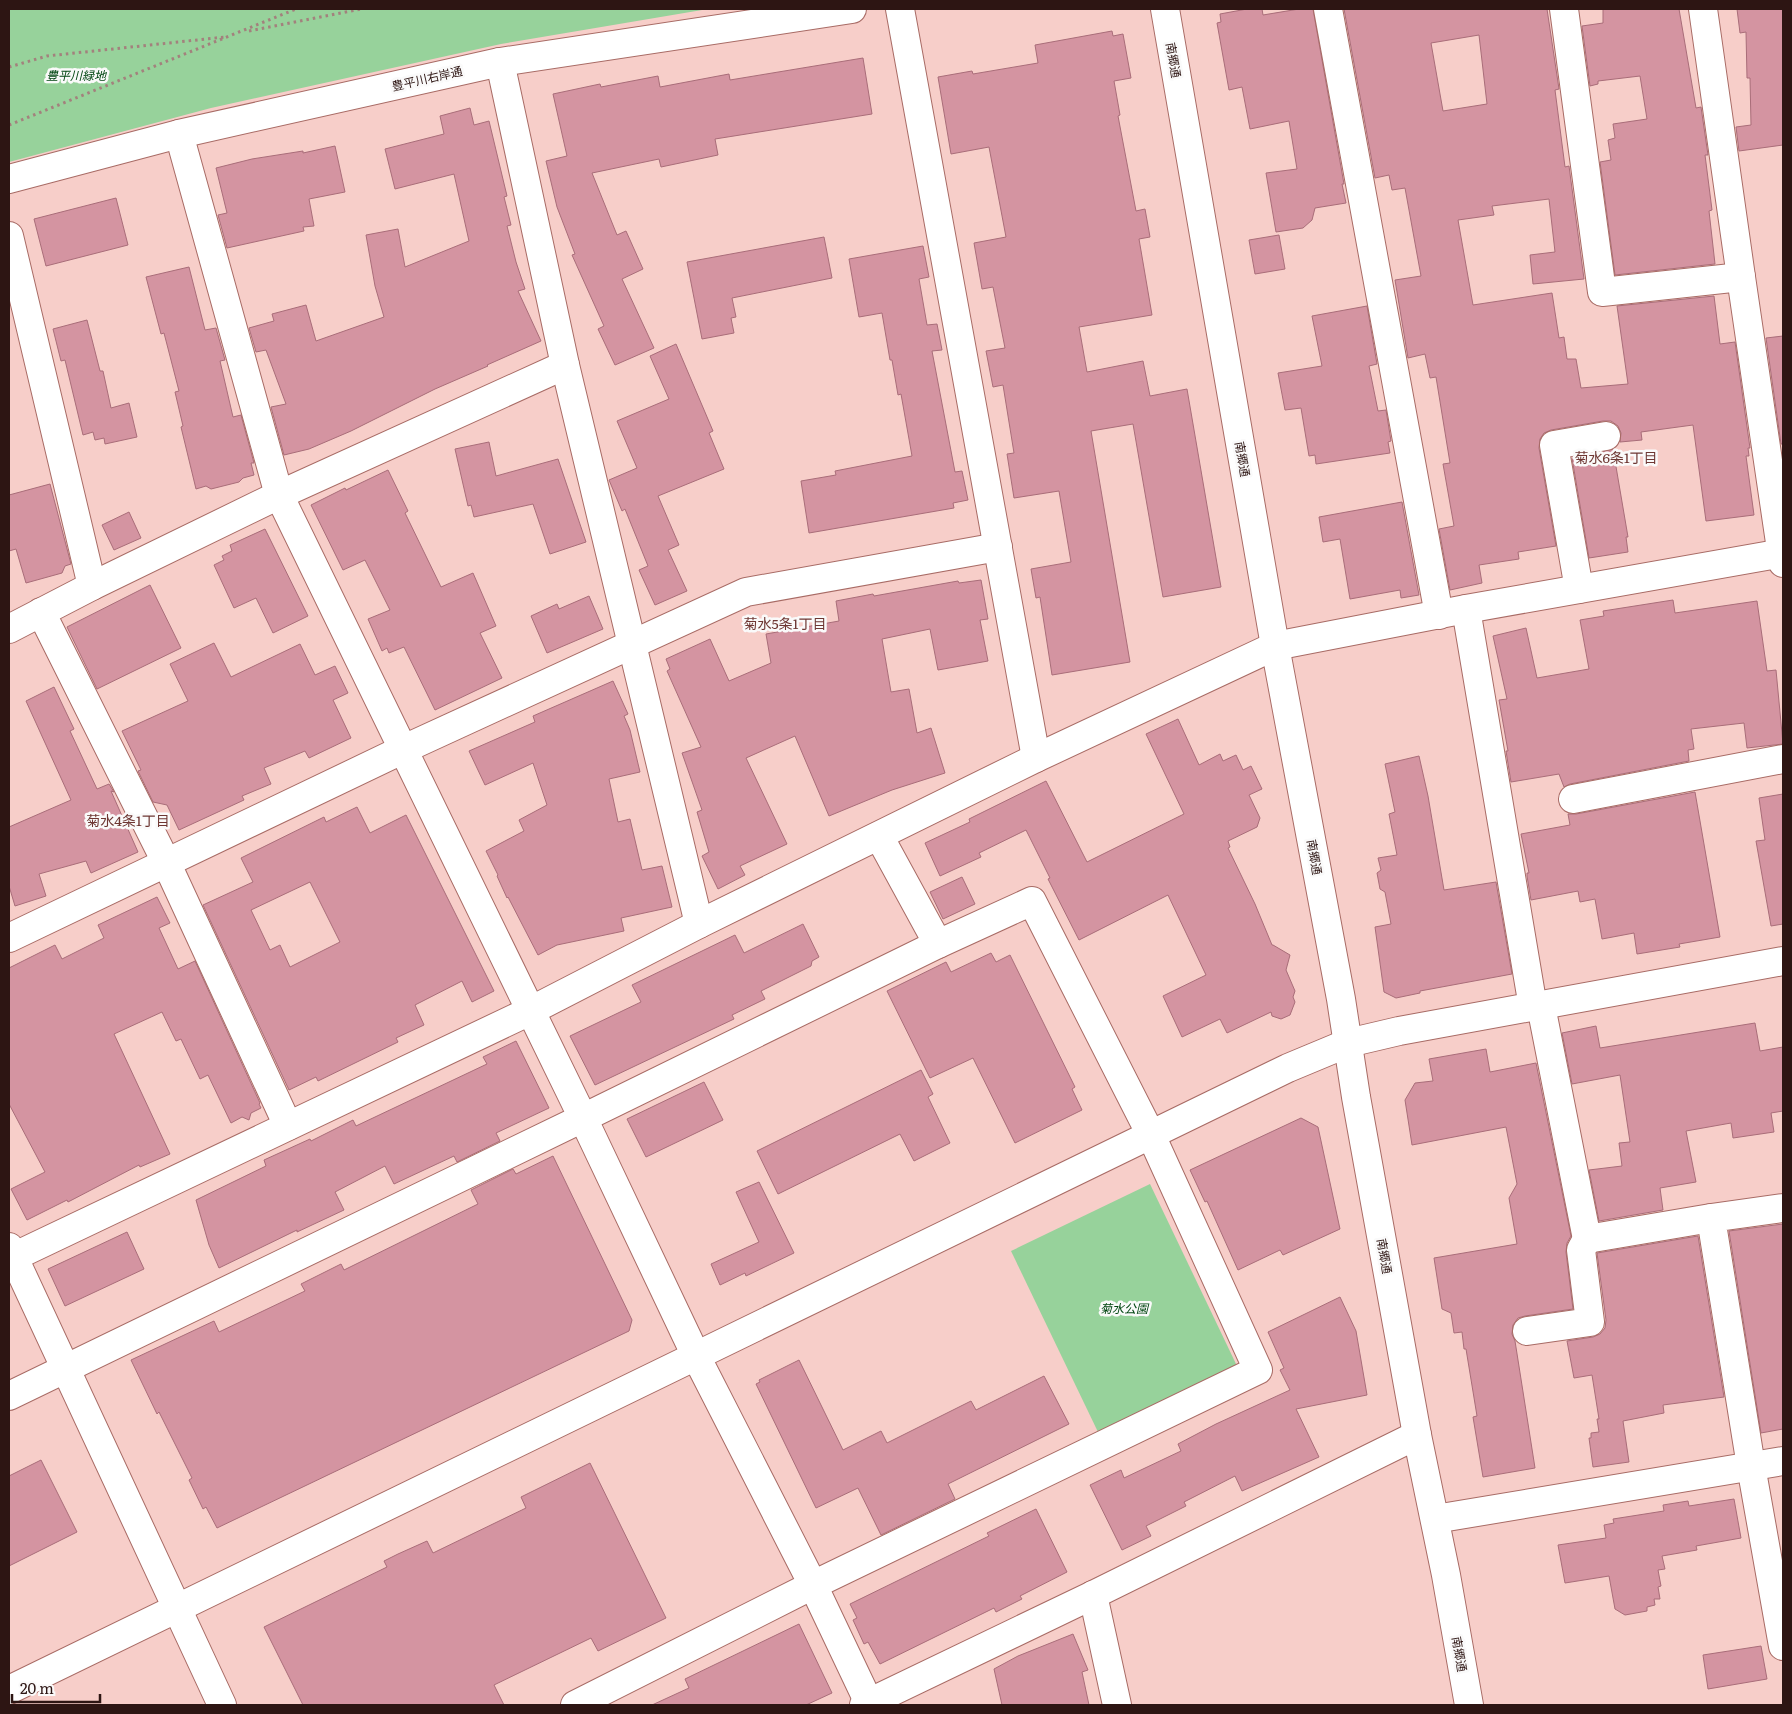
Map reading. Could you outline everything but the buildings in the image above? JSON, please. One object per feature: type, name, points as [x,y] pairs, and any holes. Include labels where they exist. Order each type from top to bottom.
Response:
[{"type":"street","name":"豊平川右岸通","points":[[9,179],[179,134],[500,62],[852,9]]},
{"type":"street","points":[[900,9],[1036,758]]},
{"type":"street","name":"南郷通","points":[[1165,9],[1275,646],[1348,1043],[1417,1435],[1435,1519],[1469,1705]]},
{"type":"street","points":[[1328,9],[1439,615]]},
{"type":"street","points":[[1564,9],[1602,292],[1741,277]]},
{"type":"street","points":[[222,1705],[10,1255],[530,1011],[699,924],[1036,758],[1275,646],[1466,609],[1783,556],[1703,9]]},
{"type":"street","points":[[500,62],[565,365],[699,924]]},
{"type":"street","points":[[179,134],[279,495],[583,1118],[696,1356],[813,1585],[867,1704],[1417,1435]]},
{"type":"street","points":[[9,236],[92,586]]},
{"type":"street","points":[[9,629],[92,586],[279,495],[565,365]]},
{"type":"street","points":[[1579,589],[1554,445],[1606,436]]},
{"type":"street","points":[[9,938],[404,750],[746,592],[998,546]]},
{"type":"street","points":[[1466,609],[1537,1007],[1587,1239],[1581,1250],[1590,1322],[1527,1331]]},
{"type":"street","points":[[41,612],[166,862],[288,1126]]},
{"type":"street","points":[[1573,799],[1783,760]]},
{"type":"street","points":[[879,836],[938,944]]},
{"type":"street","points":[[9,1396],[938,944],[1032,901],[1151,1135],[1258,1370],[813,1585],[575,1705]]},
{"type":"street","points":[[9,1690],[1288,1068],[1348,1043],[1398,1031],[1783,961]]},
{"type":"street","points":[[1587,1239],[1783,1208]]},
{"type":"street","points":[[1711,1218],[1751,1466],[1783,1646]]},
{"type":"street","points":[[1435,1519],[1783,1461]]},
{"type":"street","points":[[1093,1595],[1117,1705]]},
{"type":"path","points":[[9,125],[296,9]]},
{"type":"path","points":[[241,32],[361,9]]},
{"type":"path","points":[[9,67],[46,56],[231,36]]},
{"type":"green space","name":"豊平川緑地","points":[[9,9],[708,9],[501,44],[211,108],[9,162]]},
{"type":"green space","name":"菊水公園","points":[[1150,1184],[1237,1366],[1098,1432],[1011,1251]]},
{"type":"district","name":"菊水6条1丁目","points":[[1616,457]]},
{"type":"district","name":"菊水5条1丁目","points":[[785,623]]},
{"type":"district","name":"菊水4条1丁目","points":[[128,820]]}]
